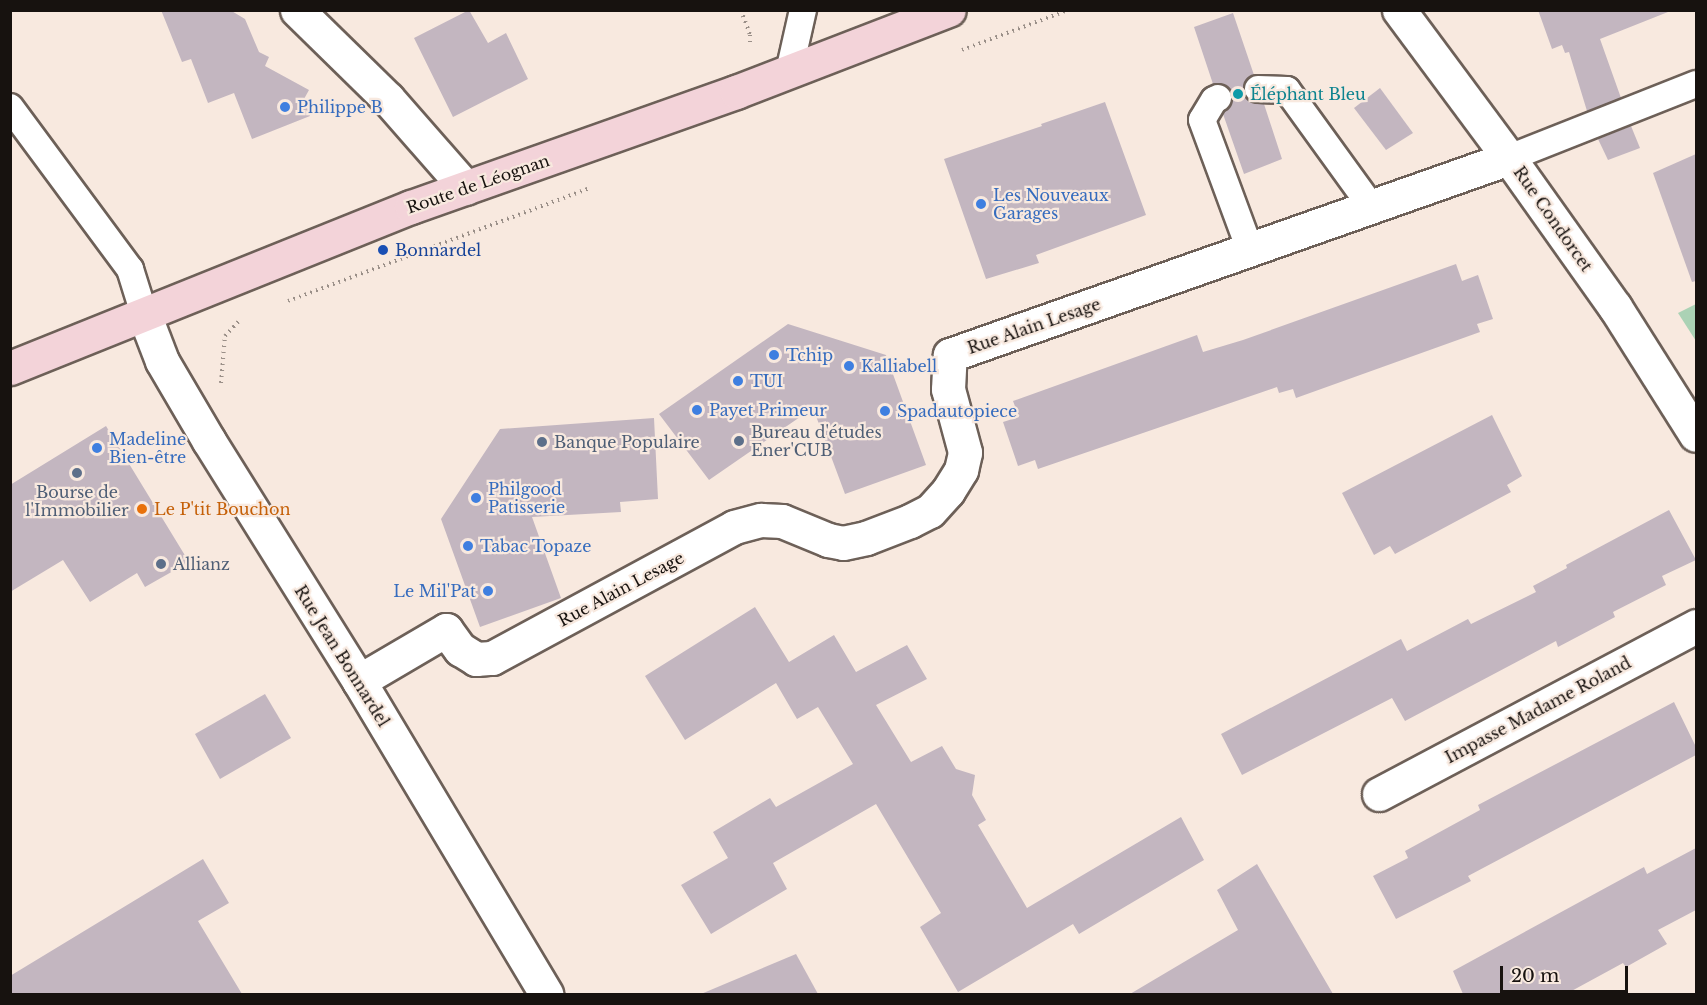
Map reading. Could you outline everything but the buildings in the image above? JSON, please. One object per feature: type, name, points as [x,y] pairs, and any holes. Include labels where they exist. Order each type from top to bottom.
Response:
[{"type":"main road","name":"Route de Léognan","points":[[10,368],[411,207],[789,72],[949,10]]},
{"type":"street","points":[[297,10],[388,99],[466,188]]},
{"type":"street","name":"Rue Condorcet","points":[[1398,10],[1509,158],[1615,307],[1696,435]]},
{"type":"street","name":"Rue Alain Lesage","points":[[359,681],[446,630],[460,649],[476,659],[492,658],[734,527],[761,520],[782,521],[828,540],[843,543],[866,538],[910,521],[930,511],[948,491],[961,470],[965,452],[948,390],[950,355],[1509,158]]},
{"type":"street","name":"Rue Jean Bonnardel","points":[[144,314],[162,361],[209,441],[359,681],[546,994]]},
{"type":"street","name":"Impasse Madame Roland","points":[[1379,794],[1696,626]]},
{"type":"lane","points":[[789,72],[803,10]]},
{"type":"lane","points":[[1509,158],[1696,84]]},
{"type":"lane","points":[[1258,89],[1287,90],[1371,206]]},
{"type":"lane","points":[[1218,98],[1214,99],[1202,120],[1250,250]]},
{"type":"lane","points":[[10,107],[130,269],[144,314]]},
{"type":"path","points":[[958,51],[1068,10]]},
{"type":"path","points":[[285,302],[593,187]]},
{"type":"path","points":[[209,441],[217,423],[225,336],[246,314]]},
{"type":"green space","points":[[1696,304],[1696,341],[1678,313]]},
{"type":"place","name":"Éléphant Bleu","points":[[1238,94]]},
{"type":"place","name":"Philippe B","points":[[285,107]]},
{"type":"place","name":"Les Nouveaux Garages","points":[[981,204]]},
{"type":"place","name":"Bonnardel","points":[[383,250]]},
{"type":"place","name":"Tchip","points":[[774,355]]},
{"type":"place","name":"Kalliabell","points":[[849,366]]},
{"type":"place","name":"TUI","points":[[738,381]]},
{"type":"place","name":"Payet Primeur","points":[[697,410]]},
{"type":"place","name":"Spadautopiece","points":[[885,411]]},
{"type":"place","name":"Bureau d'études Ener'CUB","points":[[739,441]]},
{"type":"place","name":"Banque Populaire","points":[[542,442]]},
{"type":"place","name":"Madeline Bien-être","points":[[97,448]]},
{"type":"place","name":"Bourse de l'Immobilier","points":[[77,473]]},
{"type":"place","name":"Philgood Patisserie","points":[[476,498]]},
{"type":"place","name":"Le P'tit Bouchon","points":[[142,509]]},
{"type":"place","name":"Tabac Topaze","points":[[468,546]]},
{"type":"place","name":"Allianz","points":[[161,564]]},
{"type":"place","name":"Le Mil'Pat","points":[[488,591]]}]
